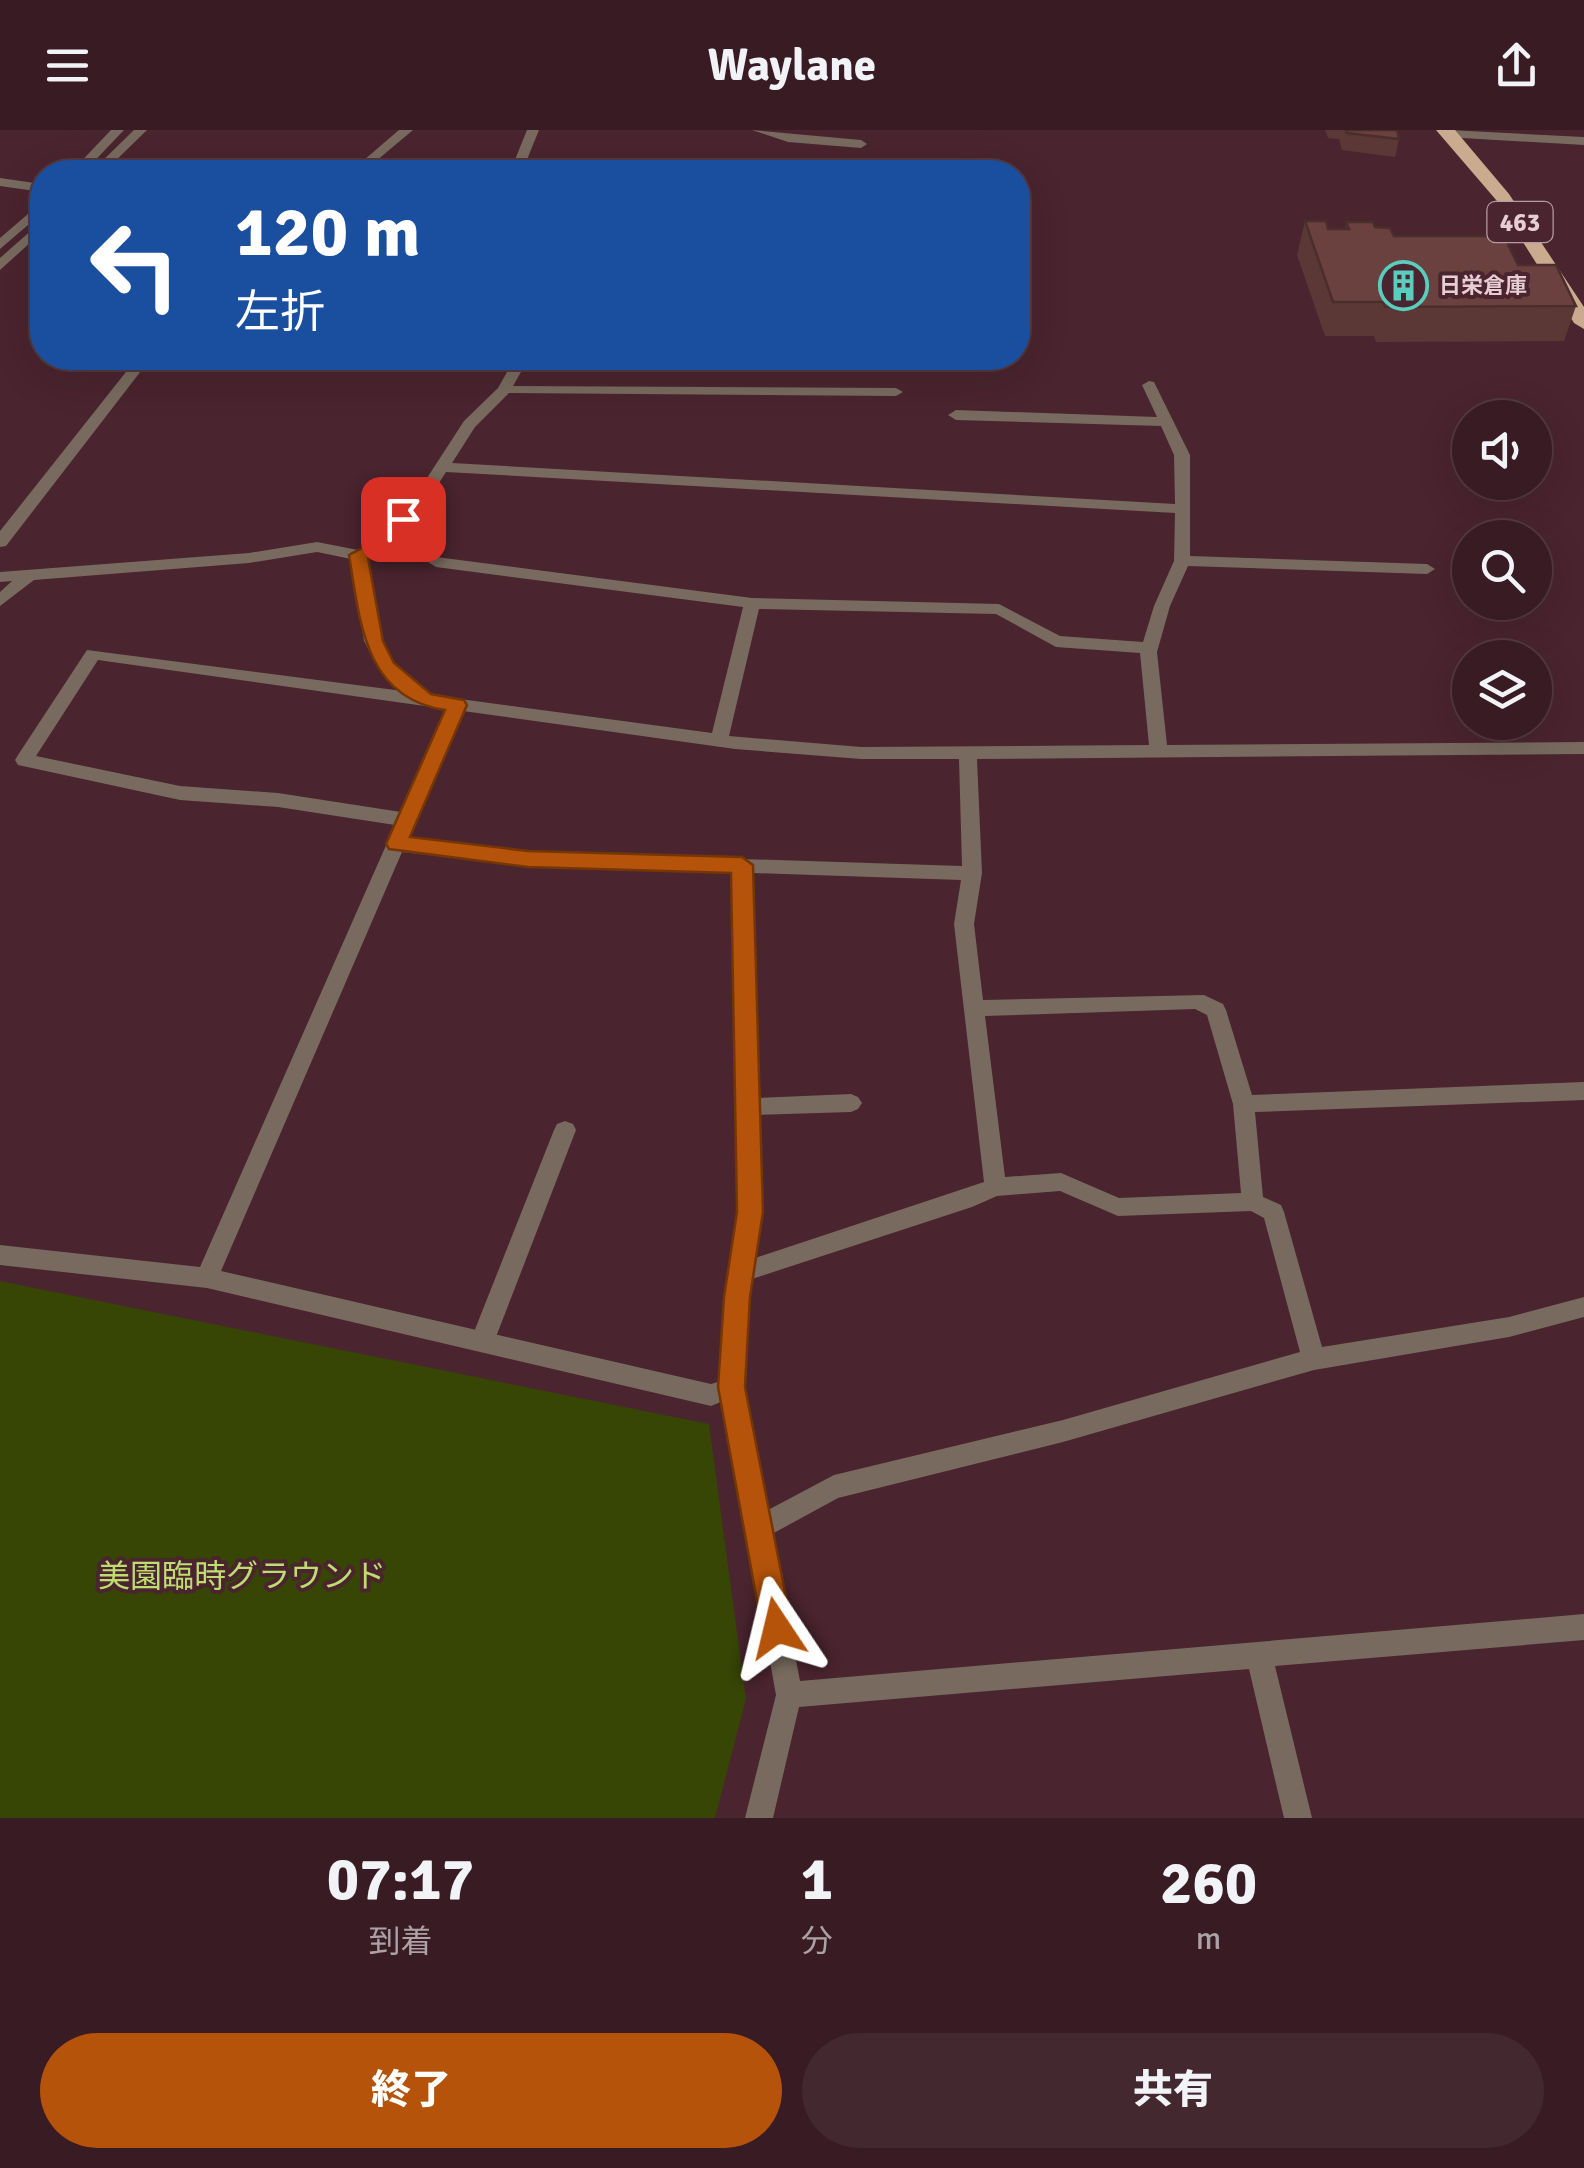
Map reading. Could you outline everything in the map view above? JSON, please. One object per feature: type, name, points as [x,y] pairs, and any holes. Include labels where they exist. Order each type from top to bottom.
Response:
[{"type":"highway","name":"463","points":[[1447,132],[1519,220],[1584,324]]},
{"type":"street","points":[[89,160],[118,130]]},
{"type":"street","points":[[110,160],[141,130]]},
{"type":"street","points":[[371,160],[407,130]]},
{"type":"street","points":[[521,160],[533,130]]},
{"type":"street","points":[[758,130],[788,138],[861,144]]},
{"type":"street","points":[[1447,132],[1584,141]]},
{"type":"street","points":[[0,182],[30,186]]},
{"type":"street","points":[[0,245],[30,217]]},
{"type":"street","points":[[0,266],[30,237]]},
{"type":"street","points":[[0,542],[135,370]]},
{"type":"street","points":[[0,577],[249,558],[317,547],[358,555],[379,547],[444,467],[469,424],[504,390],[515,370]]},
{"type":"street","points":[[1149,385],[1182,455],[1182,560],[1149,648],[1159,751]]},
{"type":"street","points":[[504,390],[896,392]]},
{"type":"street","points":[[956,415],[1166,422]]},
{"type":"street","points":[[444,467],[1183,510]]},
{"type":"street","points":[[358,555],[373,641],[386,667],[426,700]]},
{"type":"street","points":[[1182,560],[1427,569]]},
{"type":"street","points":[[436,562],[752,604],[999,608],[1056,641],[1149,648]]},
{"type":"street","points":[[0,601],[29,575]]},
{"type":"street","points":[[718,740],[752,604]]},
{"type":"street","points":[[407,820],[278,800],[180,792],[24,760],[93,654],[718,740],[861,752],[1584,748]]},
{"type":"street","points":[[207,1278],[457,705]]},
{"type":"street","points":[[968,752],[972,873],[964,924],[995,1187]]},
{"type":"street","points":[[396,844],[528,859],[972,873]]},
{"type":"street","points":[[742,865],[750,1212],[740,1273],[732,1387],[789,1695],[759,1818]]},
{"type":"street","points":[[973,1008],[1197,1001],[1216,1010],[1244,1104],[1253,1202]]},
{"type":"street","points":[[1244,1104],[1584,1091]]},
{"type":"street","points":[[748,1106],[851,1103]]},
{"type":"street","points":[[482,1342],[565,1130]]},
{"type":"street","points":[[740,1273],[972,1198],[995,1187],[1061,1182],[1118,1207],[1253,1202],[1273,1212],[1314,1360]]},
{"type":"street","points":[[0,1256],[207,1278],[711,1394],[732,1387]]},
{"type":"street","points":[[759,1528],[834,1487],[1064,1430],[1314,1360],[1509,1327],[1584,1308]]},
{"type":"street","points":[[789,1695],[1584,1627]]},
{"type":"street","points":[[1259,1655],[1298,1818]]},
{"type":"green space","name":"美園臨時グラウンド","points":[[0,1281],[709,1424],[746,1699],[715,1818],[0,1818]]},
{"type":"building","points":[[1346,130],[1397,130],[1399,139],[1347,133]]},
{"type":"building","points":[[1305,221],[1326,221],[1328,229],[1349,229],[1346,222],[1373,222],[1375,227],[1390,228],[1394,236],[1504,236],[1518,265],[1556,265],[1576,306],[1385,307],[1383,302],[1333,302]]},
{"type":"place","name":"日栄倉庫","points":[[1404,285]]},
{"type":"route","points":[[403,519],[379,547],[358,555],[373,641],[386,667],[426,700],[457,705],[396,844],[528,859],[742,865],[750,1212],[734,1321],[732,1387],[777,1628]]}]
